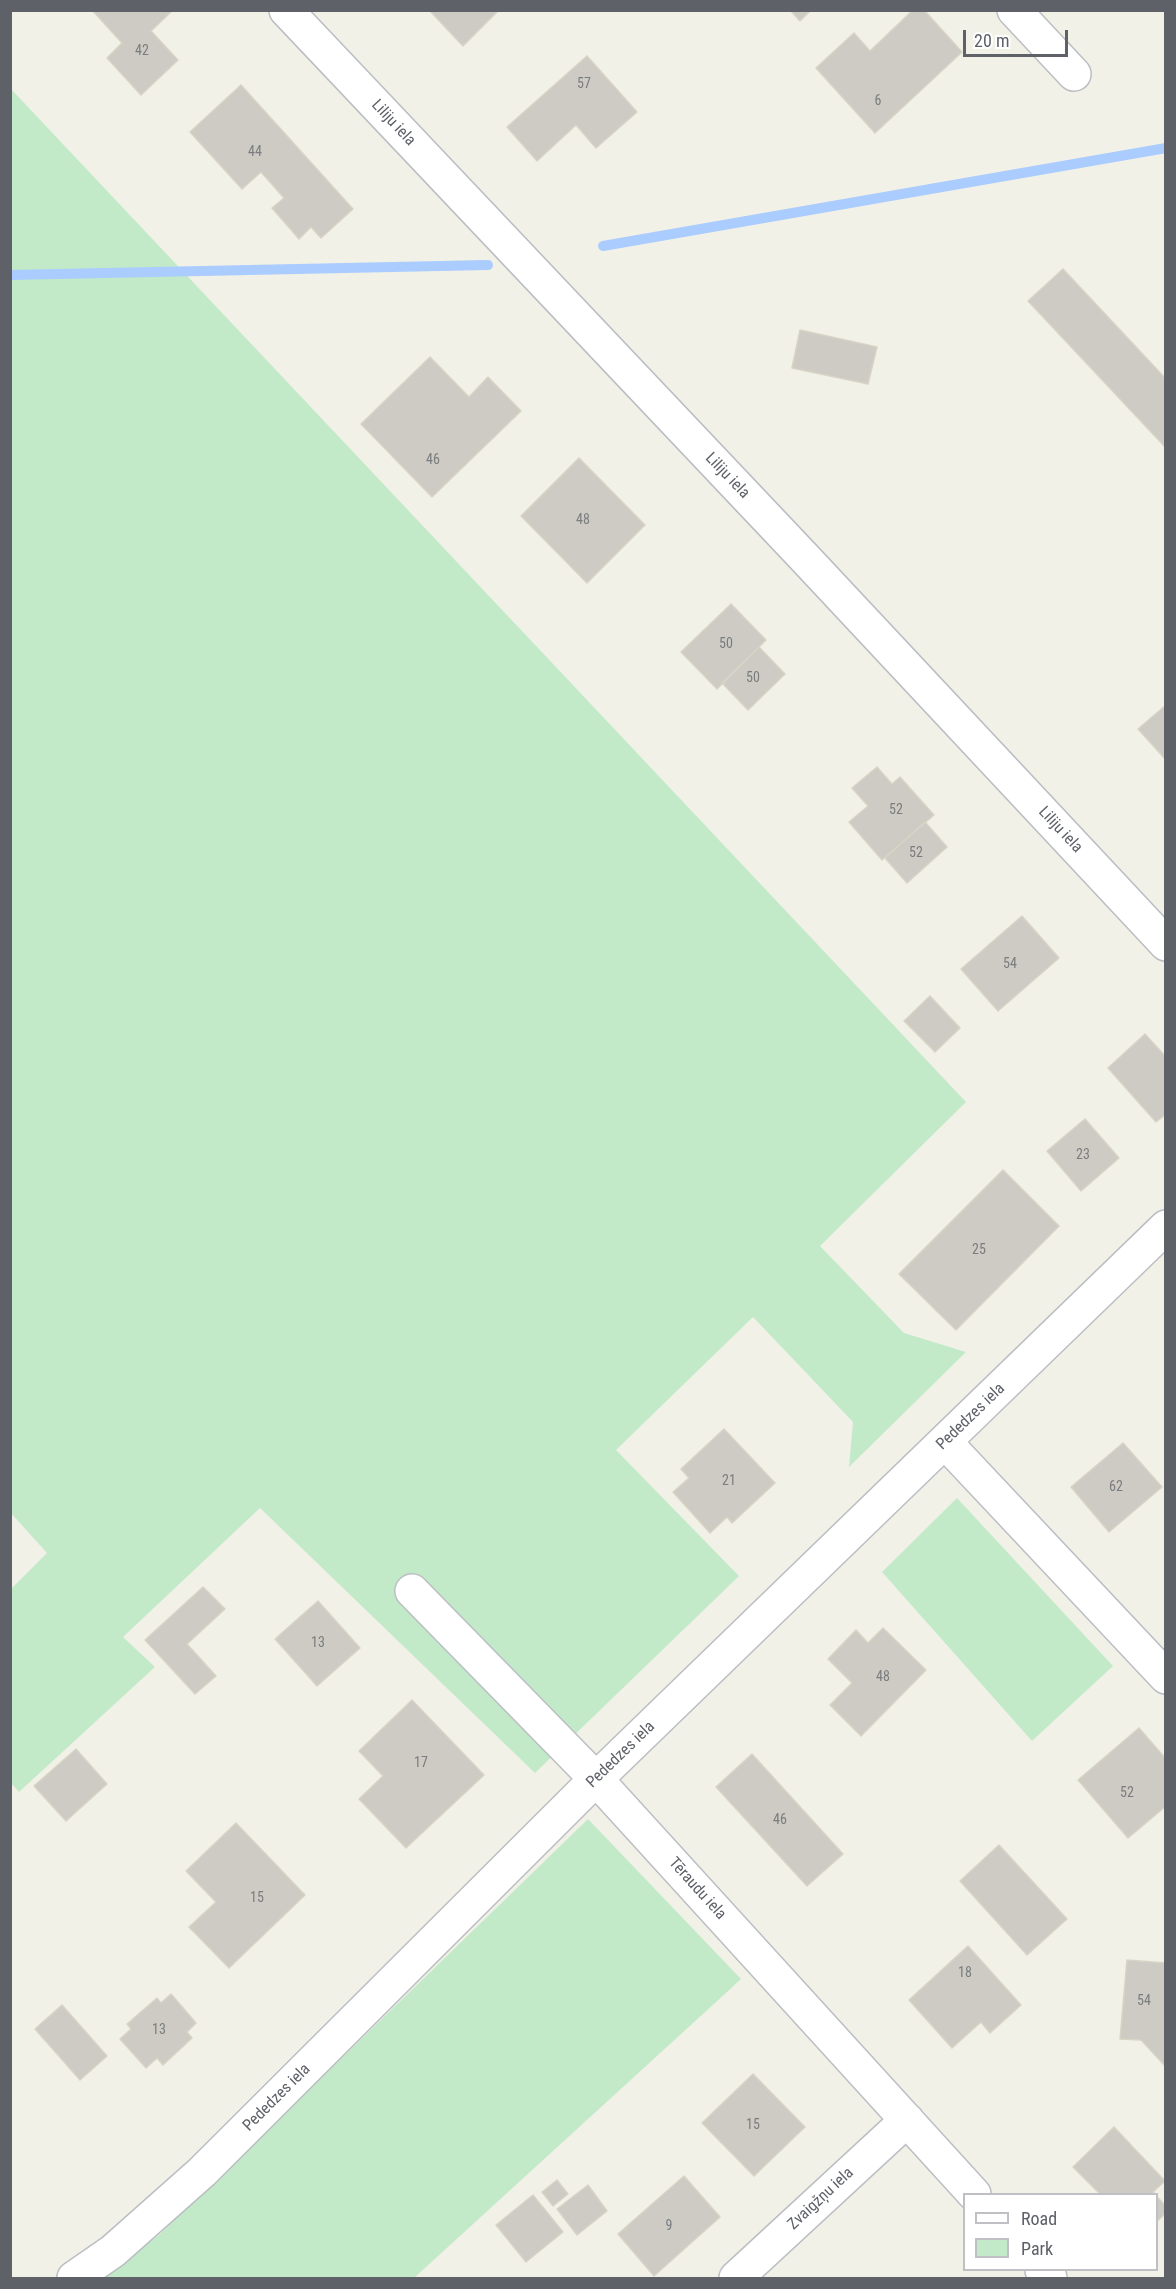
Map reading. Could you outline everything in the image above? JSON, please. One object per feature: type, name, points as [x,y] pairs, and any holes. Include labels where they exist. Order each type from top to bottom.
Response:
[{"type":"street","name":"Liliju iela","points":[[286,10],[802,555],[1166,944]]},
{"type":"street","points":[[1014,10],[1074,74]]},
{"type":"street","name":"Pededzes iela","points":[[74,2278],[121,2245],[202,2172],[597,1779],[1166,1227]]},
{"type":"street","points":[[945,1442],[1166,1677]]},
{"type":"street","name":"Tēraudu iela","points":[[412,1591],[597,1779],[973,2193]]},
{"type":"street","name":"Zvaigžņu iela","points":[[735,2278],[906,2120]]},
{"type":"green space","points":[[11,89],[966,1102],[820,1246],[904,1333],[966,1352],[849,1467],[853,1422],[753,1317],[616,1450],[739,1576],[535,1773],[260,1508],[123,1637],[155,1667],[19,1792],[11,1783],[11,1589],[47,1553],[10,1512]]},
{"type":"green space","points":[[957,1498],[1113,1666],[1032,1741],[882,1572]]},
{"type":"green space","points":[[588,1819],[741,1979],[414,2278],[104,2278],[159,2235]]},
{"type":"building","points":[[92,10],[173,10],[151,31],[178,60],[141,95],[107,58],[122,43]]},
{"type":"building","points":[[429,10],[499,10],[463,46]]},
{"type":"building","points":[[790,10],[811,10],[800,21]]},
{"type":"building","points":[[913,10],[924,10],[962,52],[875,133],[816,68],[854,33],[870,51]]},
{"type":"building","points":[[587,56],[637,112],[596,148],[576,125],[537,161],[507,127]]},
{"type":"building","points":[[241,85],[353,209],[321,238],[311,227],[299,239],[272,208],[284,198],[261,172],[242,189],[190,132]]},
{"type":"building","points":[[1063,269],[1166,379],[1166,448],[1028,301]]},
{"type":"building","points":[[800,330],[877,347],[868,384],[792,368]]},
{"type":"building","points":[[430,357],[469,397],[488,377],[521,411],[432,497],[361,424]]},
{"type":"building","points":[[579,458],[645,525],[587,583],[521,516]]},
{"type":"building","points":[[731,604],[766,640],[717,689],[681,652]]},
{"type":"building","points":[[759,647],[785,674],[748,710],[722,683]]},
{"type":"building","points":[[1166,705],[1166,760],[1138,729]]},
{"type":"building","points":[[877,767],[892,784],[900,777],[934,815],[882,860],[849,822],[868,806],[852,788]]},
{"type":"building","points":[[925,822],[947,847],[907,883],[885,858]]},
{"type":"building","points":[[1022,916],[1059,958],[998,1011],[961,969]]},
{"type":"building","points":[[930,996],[960,1028],[935,1052],[904,1021]]},
{"type":"building","points":[[1145,1034],[1166,1057],[1166,1114],[1156,1122],[1108,1068]]},
{"type":"building","points":[[1085,1119],[1119,1158],[1081,1191],[1047,1151]]},
{"type":"building","points":[[1003,1170],[1059,1226],[956,1330],[899,1274]]},
{"type":"building","points":[[724,1429],[775,1483],[732,1523],[727,1517],[710,1533],[673,1492],[689,1478],[681,1469]]},
{"type":"building","points":[[1123,1443],[1162,1487],[1109,1532],[1071,1487]]},
{"type":"building","points":[[203,1587],[225,1609],[187,1644],[216,1676],[195,1694],[145,1640]]},
{"type":"building","points":[[318,1601],[360,1648],[317,1686],[275,1639]]},
{"type":"building","points":[[883,1628],[926,1670],[861,1736],[830,1705],[852,1683],[828,1659],[856,1630],[868,1643]]},
{"type":"building","points":[[412,1700],[484,1775],[406,1848],[359,1799],[383,1776],[359,1751]]},
{"type":"building","points":[[1139,1728],[1166,1759],[1166,1806],[1128,1838],[1078,1780]]},
{"type":"building","points":[[76,1749],[107,1784],[66,1821],[34,1786]]},
{"type":"building","points":[[752,1754],[843,1854],[807,1886],[716,1787]]},
{"type":"building","points":[[236,1823],[305,1895],[229,1968],[189,1927],[216,1902],[186,1871]]},
{"type":"building","points":[[999,1845],[1067,1919],[1027,1955],[960,1881]]},
{"type":"building","points":[[968,1946],[1021,2005],[990,2033],[981,2022],[952,2048],[909,2000]]},
{"type":"building","points":[[1127,1960],[1166,1963],[1166,2067],[1141,2040],[1120,2039]]},
{"type":"building","points":[[171,1994],[196,2023],[187,2032],[192,2038],[163,2065],[157,2058],[146,2068],[120,2039],[131,2029],[127,2024],[157,1998],[161,2003]]},
{"type":"building","points":[[62,2005],[107,2056],[80,2080],[35,2029]]},
{"type":"building","points":[[753,2074],[805,2127],[754,2176],[702,2123]]},
{"type":"building","points":[[1114,2127],[1165,2181],[1154,2193],[1099,2193],[1073,2167]]},
{"type":"building","points":[[684,2176],[720,2217],[654,2276],[618,2234]]},
{"type":"building","points":[[557,2180],[568,2194],[553,2206],[542,2192]]},
{"type":"building","points":[[588,2185],[607,2211],[577,2235],[557,2209]]},
{"type":"building","points":[[533,2195],[563,2232],[526,2262],[496,2225]]},
{"type":"building","points":[[1158,2198],[1166,2206],[1166,2213],[1158,2220]]},
{"type":"waterway","points":[[603,246],[1166,148]]},
{"type":"waterway","points":[[10,275],[488,265]]}]
